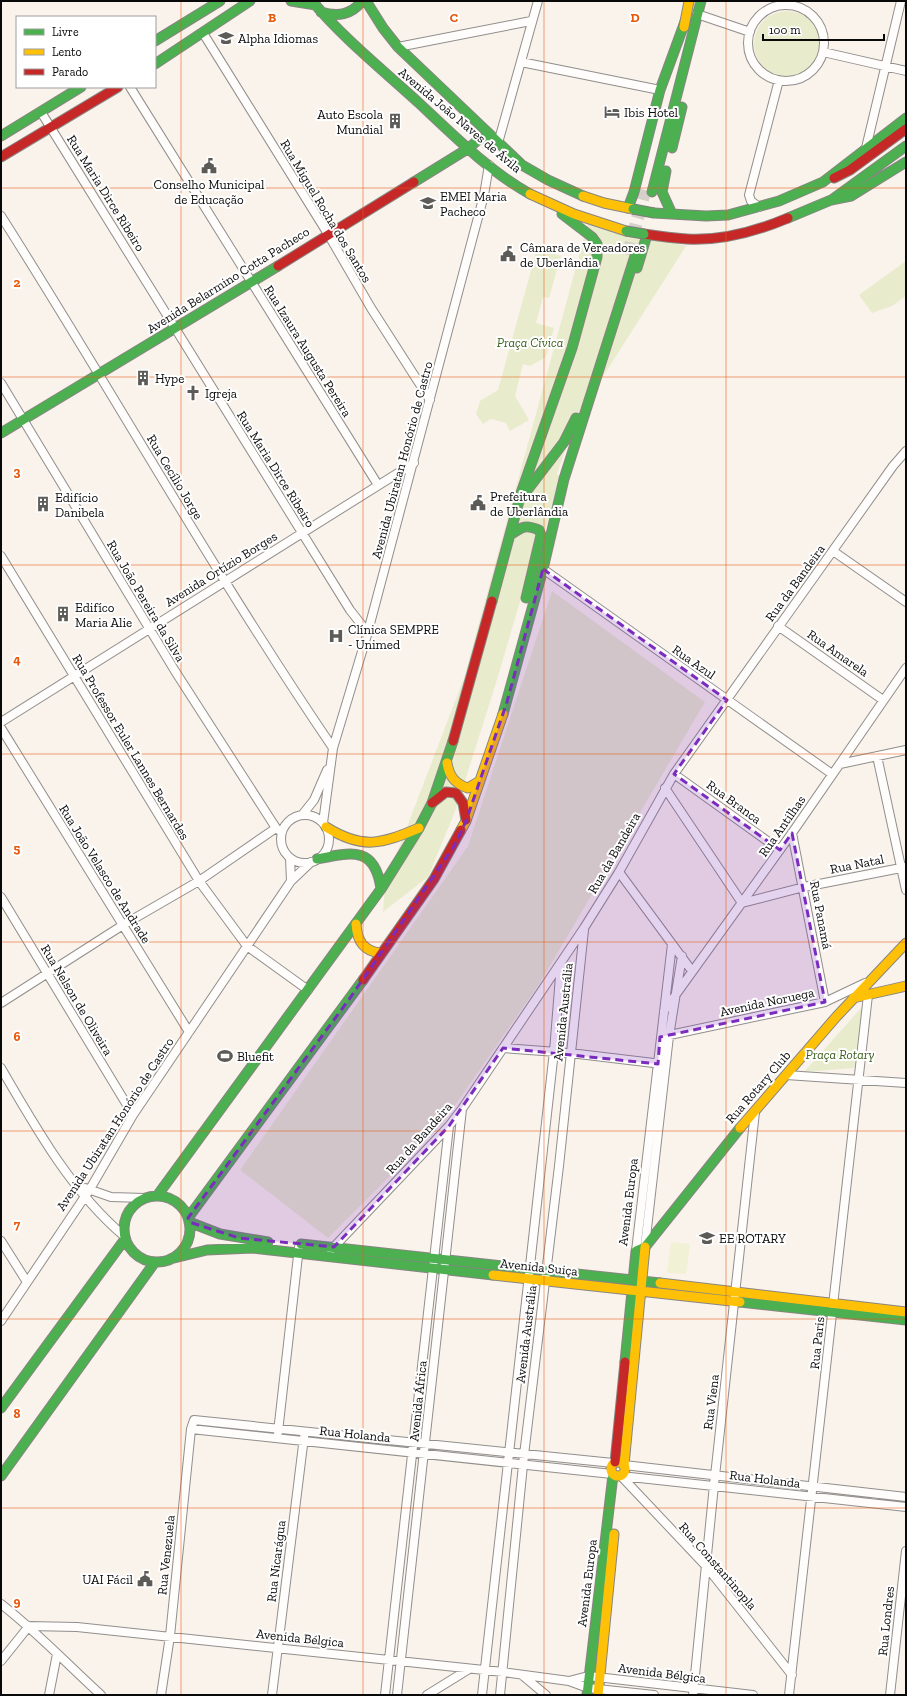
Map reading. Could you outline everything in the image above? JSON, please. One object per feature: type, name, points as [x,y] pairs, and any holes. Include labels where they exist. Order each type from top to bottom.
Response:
[{"type":"main road","points":[[156,40],[220,1]]},
{"type":"main road","points":[[156,63],[250,1]]},
{"type":"main road","points":[[291,1],[316,6],[333,16],[347,15],[362,1]]},
{"type":"main road","name":"Avenida João Naves de Ávila","points":[[366,1],[383,28],[398,47],[522,165],[544,178],[580,194],[630,209],[654,213],[706,216],[728,215],[760,207],[824,182],[850,170],[906,129]]},
{"type":"main road","points":[[689,1],[649,191],[701,1]]},
{"type":"main road","name":"Avenida João Naves de Ávila","points":[[316,6],[363,55],[489,165],[526,191],[554,206],[596,222],[626,231],[687,239],[717,238],[770,226],[831,200],[851,196],[906,162]]},
{"type":"main road","points":[[630,209],[660,90],[686,19]]},
{"type":"main road","points":[[672,214],[664,199],[662,184],[678,125],[694,25]]},
{"type":"main road","points":[[1,136],[79,88]]},
{"type":"main road","points":[[1,157],[116,88]]},
{"type":"main road","name":"Avenida João Naves de Ávila","points":[[824,182],[906,118]]},
{"type":"main road","name":"Avenida Belarmino Cotta Pacheco","points":[[1,433],[176,329],[468,148],[480,139],[496,140]]},
{"type":"main road","name":"Avenida João Naves de Ávila","points":[[831,200],[906,146]]},
{"type":"main road","points":[[157,1196],[381,889],[419,828],[432,803],[447,763],[526,477],[572,348],[597,257],[597,244],[592,237],[554,206]]},
{"type":"main road","points":[[552,524],[584,441],[645,234]]},
{"type":"main road","points":[[188,1220],[350,998],[380,953],[434,879],[466,821],[507,702],[522,638],[543,569],[552,524],[632,256],[576,418],[564,442],[519,501]]},
{"type":"main road","points":[[510,535],[520,528],[529,526],[539,530],[541,535],[522,614],[522,638]]},
{"type":"main road","points":[[447,763],[448,771],[452,779],[461,786],[468,788],[480,781]]},
{"type":"main road","points":[[432,803],[441,794],[449,791],[455,792],[463,800],[466,821]]},
{"type":"main road","points":[[324,825],[346,838],[361,842],[382,840],[419,828]]},
{"type":"main road","points":[[314,861],[352,854],[369,859],[377,865],[380,874],[381,889]]},
{"type":"main road","points":[[356,924],[356,934],[360,943],[372,953],[380,953]]},
{"type":"main road","name":"Rua Rotary Club","points":[[636,1251],[645,1247],[686,1192],[786,1075],[868,982],[906,944]]},
{"type":"main road","points":[[854,998],[906,986]]},
{"type":"main road","points":[[157,1196],[176,1202],[183,1209],[188,1220],[189,1235],[184,1248],[170,1259],[155,1262],[140,1258],[128,1246],[124,1226],[126,1216],[132,1208],[145,1198],[157,1196]]},
{"type":"main road","name":"Avenida Suiça","points":[[188,1220],[220,1234],[327,1254],[434,1264],[529,1270],[544,1276],[636,1291],[735,1297],[833,1308],[906,1320]]},
{"type":"main road","points":[[1,1408],[125,1237]]},
{"type":"main road","name":"Avenida Suiça","points":[[170,1259],[188,1254],[233,1248],[334,1247],[434,1264]]},
{"type":"main road","name":"Avenida Europa","points":[[637,1280],[645,1247]]},
{"type":"main road","name":"Avenida Europa","points":[[619,1464],[637,1280],[636,1251]]},
{"type":"main road","points":[[1,1476],[155,1262]]},
{"type":"main road","name":"Avenida Suiça","points":[[445,1264],[528,1279],[544,1276],[637,1280],[735,1297]]},
{"type":"main road","name":"Avenida Suiça","points":[[833,1308],[906,1312]]},
{"type":"main road","points":[[619,1464],[625,1471],[617,1475],[611,1467],[619,1464]]},
{"type":"main road","name":"Avenida Europa","points":[[587,1691],[617,1475]]},
{"type":"main road","name":"Avenida Europa","points":[[599,1692],[617,1475]]},
{"type":"street","points":[[496,140],[521,62],[538,1]]},
{"type":"street","points":[[866,150],[902,1]]},
{"type":"street","points":[[798,4],[814,17],[818,23],[824,38],[823,52],[818,63],[810,73],[798,79],[779,80],[771,78],[759,70],[750,56],[748,42],[750,32],[753,24],[765,12],[782,5],[798,4]]},
{"type":"street","points":[[697,14],[750,32]]},
{"type":"street","points":[[398,47],[532,21]]},
{"type":"street","name":"Rua Miguel Rocha dos Santos","points":[[203,33],[328,234],[371,308],[430,400]]},
{"type":"street","points":[[823,52],[906,71]]},
{"type":"street","points":[[521,62],[660,90]]},
{"type":"street","points":[[760,207],[751,201],[749,195],[779,80]]},
{"type":"street","name":"Rua Izaura Augusta Pereira","points":[[131,88],[378,485]]},
{"type":"street","name":"Rua Maria Dirce Ribeiro","points":[[41,112],[301,533],[350,610],[368,633]]},
{"type":"street","name":"Avenida Ubiratan Honório de Castro","points":[[324,825],[333,748],[368,633],[414,463],[484,195],[489,165]]},
{"type":"street","name":"Rua Cecílio Jorge","points":[[1,216],[100,374],[282,673],[333,748]]},
{"type":"street","name":"Rua João Pereira da Silva","points":[[1,383],[149,628],[279,830]]},
{"type":"street","name":"Rua da Bandeira","points":[[327,1254],[449,1126],[462,1109],[584,928],[619,872],[674,774],[892,466],[906,451]]},
{"type":"street","name":"Avenida Ortízio Borges","points":[[1,722],[225,580],[414,463]]},
{"type":"street","points":[[833,551],[906,602]]},
{"type":"street","name":"Rua Professor Euler Lannes Bernardes","points":[[1,556],[199,881],[247,946],[308,990]]},
{"type":"street","name":"Rua Azul","points":[[543,569],[832,774]]},
{"type":"street","name":"Rua Amarela","points":[[778,626],[883,700]]},
{"type":"street","name":"Rua Antilhas","points":[[664,1011],[792,833],[906,668]]},
{"type":"street","name":"Rua João Velasco de Andrade","points":[[1,728],[189,1032]]},
{"type":"street","points":[[840,764],[906,750]]},
{"type":"street","points":[[876,756],[904,868],[906,890]]},
{"type":"street","name":"Avenida Ubiratan Honório de Castro","points":[[302,815],[321,788],[331,760]]},
{"type":"street","name":"Rua Branca","points":[[674,774],[780,850]]},
{"type":"street","points":[[665,788],[742,903]]},
{"type":"street","points":[[1,1003],[123,925],[199,881],[279,830],[289,820],[302,815],[316,817],[324,825],[328,834],[327,848],[314,861],[296,861],[290,858],[282,846],[279,830]]},
{"type":"street","name":"Rua Panamá","points":[[792,833],[804,887],[825,1002]]},
{"type":"street","points":[[290,858],[291,881]]},
{"type":"street","name":"Avenida Ubiratan Honório de Castro","points":[[1,1321],[90,1189],[133,1114],[291,881],[314,861]]},
{"type":"street","name":"Rua Natal","points":[[742,903],[804,887],[904,868]]},
{"type":"street","points":[[619,872],[692,971]]},
{"type":"street","name":"Rua Nelson de Oliveira","points":[[1,898],[133,1114]]},
{"type":"street","name":"Avenida Austrália","points":[[500,1695],[529,1408],[544,1276],[559,1166],[584,928]]},
{"type":"street","name":"Avenida Europa","points":[[645,1247],[664,1036],[664,1011],[672,944]]},
{"type":"street","name":"Avenida Europa","points":[[664,1036],[675,996],[682,956]]},
{"type":"street","name":"Avenida Austrália","points":[[482,1695],[554,1051],[562,962]]},
{"type":"street","name":"Avenida Noruega","points":[[664,1036],[825,1002],[868,982]]},
{"type":"street","name":"Rua Paris","points":[[789,1695],[860,1079],[868,995]]},
{"type":"street","points":[[825,1002],[854,998]]},
{"type":"street","points":[[504,1048],[554,1051],[661,1064]]},
{"type":"street","name":"Avenida Europa","points":[[636,1251],[661,1064]]},
{"type":"street","points":[[1,1068],[51,1149],[84,1197],[125,1237]]},
{"type":"street","points":[[786,1075],[906,1083]]},
{"type":"street","name":"Avenida África","points":[[397,1695],[462,1109]]},
{"type":"street","name":"Rua Viena","points":[[693,1692],[755,1112]]},
{"type":"street","name":"Avenida África","points":[[385,1695],[449,1126]]},
{"type":"street","points":[[75,1184],[111,1197],[145,1198]]},
{"type":"street","points":[[1,1241],[27,1282]]},
{"type":"street","points":[[278,1438],[299,1248]]},
{"type":"street","points":[[427,1324],[438,1324]]},
{"type":"street","points":[[514,1408],[529,1408]]},
{"type":"street","name":"Rua Holanda","points":[[195,1419],[619,1464],[906,1497]]},
{"type":"street","name":"Rua Venezuela","points":[[161,1695],[170,1636],[191,1429],[195,1419]]},
{"type":"street","name":"Rua Holanda","points":[[191,1429],[508,1462],[906,1507]]},
{"type":"street","name":"Rua Nicarágua","points":[[272,1695],[304,1430]]},
{"type":"street","name":"Rua Constantinopla","points":[[617,1475],[706,1566],[792,1675]]},
{"type":"street","name":"Rua Londres","points":[[890,1695],[906,1551]]},
{"type":"street","points":[[1,1604],[29,1626],[101,1695]]},
{"type":"street","points":[[1,1661],[29,1626]]},
{"type":"street","name":"Avenida Bélgica","points":[[29,1626],[76,1627],[389,1659],[568,1681],[587,1691],[654,1695]]},
{"type":"street","points":[[49,1695],[57,1654]]},
{"type":"street","points":[[427,1695],[438,1686],[468,1669]]},
{"type":"street","points":[[522,1675],[546,1695]]},
{"type":"street","name":"Avenida Bélgica","points":[[568,1681],[588,1676],[693,1692],[753,1695]]},
{"type":"highlighted area","points":[[543,569],[727,700],[674,774],[780,850],[792,833],[825,1002],[660,1037],[658,1064],[503,1048],[449,1126],[334,1247],[239,1238],[189,1222],[188,1218],[350,998],[454,846],[466,821],[507,702]]},
{"type":"green space","points":[[787,11],[800,14],[810,21],[817,31],[820,44],[817,57],[810,67],[800,74],[787,77],[774,74],[764,67],[757,57],[754,44],[757,31],[764,21],[774,14]]},
{"type":"green space","points":[[588,223],[686,246],[576,419],[557,474],[561,476],[543,538],[539,537],[496,683],[456,809],[428,877],[383,912],[385,884],[464,678]]},
{"type":"green space","name":"Praça Cívica","points":[[537,249],[561,256],[549,298],[543,297],[536,323],[554,328],[546,357],[530,366],[523,364],[515,396],[529,420],[510,431],[506,423],[491,419],[483,424],[476,414],[480,401],[498,390]]},
{"type":"green space","points":[[906,261],[906,296],[892,306],[872,313],[859,295]]},
{"type":"green space","points":[[552,591],[705,702],[538,986],[442,1124],[328,1238],[240,1170],[468,846]]},
{"type":"green space","name":"Praça Rotary","points":[[862,1007],[854,1068],[804,1072]]},
{"type":"green space","name":"EE ROTARY","points":[[671,1242],[690,1244],[686,1274],[667,1273]]},
{"type":"tunnel","points":[[628,255],[645,190]]},
{"type":"traffic: fast","points":[[156,40],[220,1]]},
{"type":"traffic: fast","points":[[156,63],[250,1]]},
{"type":"traffic: fast","points":[[291,1],[316,5]]},
{"type":"traffic: fast","points":[[312,1],[350,41],[472,152],[500,175],[530,194]]},
{"type":"traffic: fast","points":[[321,12],[327,14],[344,14],[358,6],[362,1]]},
{"type":"traffic: fast","points":[[366,1],[383,28],[398,47],[522,165],[548,180],[583,196]]},
{"type":"traffic: fast","points":[[652,192],[701,1]]},
{"type":"traffic: fast","points":[[628,208],[634,192],[660,90],[686,19]]},
{"type":"traffic: fast","points":[[1,136],[79,88]]},
{"type":"traffic: fast","points":[[672,148],[682,107]]},
{"type":"traffic: fast","points":[[654,213],[706,216],[728,215],[779,201],[823,182],[906,118]]},
{"type":"traffic: fast","points":[[469,148],[479,139],[493,137]]},
{"type":"traffic: fast","points":[[833,199],[906,146]]},
{"type":"traffic: fast","points":[[414,182],[469,148]]},
{"type":"traffic: fast","points":[[788,218],[831,200],[851,196],[906,162]]},
{"type":"traffic: fast","points":[[666,171],[662,192],[672,214]]},
{"type":"traffic: fast","points":[[633,209],[654,213]]},
{"type":"traffic: fast","points":[[521,493],[572,348],[597,257],[597,244],[592,237],[562,214]]},
{"type":"traffic: fast","points":[[626,231],[644,234]]},
{"type":"traffic: fast","points":[[637,268],[647,235]]},
{"type":"traffic: fast","points":[[503,714],[543,569],[564,479],[635,256]]},
{"type":"traffic: fast","points":[[1,433],[278,266]]},
{"type":"traffic: fast","points":[[492,601],[519,501],[564,442],[576,418]]},
{"type":"traffic: fast","points":[[510,535],[524,527],[539,530],[541,535],[526,598]]},
{"type":"traffic: fast","points":[[157,1196],[381,889],[419,828],[432,803],[453,741]]},
{"type":"traffic: fast","points":[[317,859],[351,854],[360,855],[373,865],[378,875],[381,889]]},
{"type":"traffic: fast","points":[[188,1218],[363,980]]},
{"type":"traffic: fast","points":[[625,1362],[636,1251],[645,1247],[740,1128]]},
{"type":"traffic: fast","points":[[157,1196],[170,1199],[180,1206],[187,1216],[190,1229],[187,1242],[180,1252],[170,1259],[157,1262],[144,1259],[134,1252],[127,1242],[124,1229],[127,1216],[134,1206],[144,1199],[157,1196]]},
{"type":"traffic: fast","points":[[189,1222],[220,1234],[268,1242]]},
{"type":"traffic: fast","points":[[1,1408],[125,1239]]},
{"type":"traffic: fast","points":[[301,1244],[660,1283]]},
{"type":"traffic: fast","points":[[170,1259],[207,1250],[253,1248],[493,1275]]},
{"type":"traffic: fast","points":[[1,1476],[155,1262]]},
{"type":"traffic: fast","points":[[740,1302],[906,1320]]},
{"type":"traffic: fast","points":[[587,1695],[613,1475]]},
{"type":"traffic: slow","points":[[684,27],[689,1]]},
{"type":"traffic: slow","points":[[530,194],[574,214],[626,231]]},
{"type":"traffic: slow","points":[[583,196],[604,203],[633,209]]},
{"type":"traffic: slow","points":[[461,830],[466,821],[503,714]]},
{"type":"traffic: slow","points":[[447,763],[449,772],[453,779],[463,786],[468,788],[480,781]]},
{"type":"traffic: slow","points":[[326,827],[339,834],[362,842],[383,841],[419,828]]},
{"type":"traffic: slow","points":[[356,924],[358,935],[362,944],[369,950],[380,953]]},
{"type":"traffic: slow","points":[[740,1128],[837,1016],[906,943]]},
{"type":"traffic: slow","points":[[853,998],[906,986]]},
{"type":"traffic: slow","points":[[624,1465],[645,1247]]},
{"type":"traffic: slow","points":[[493,1275],[740,1302]]},
{"type":"traffic: slow","points":[[660,1283],[906,1312]]},
{"type":"traffic: slow","points":[[615,1462],[621,1462],[625,1466],[625,1469],[625,1472],[621,1476],[615,1476],[611,1472],[611,1466],[615,1462]]},
{"type":"traffic: slow","points":[[598,1695],[614,1534]]},
{"type":"traffic: jam","points":[[1,157],[116,88]]},
{"type":"traffic: jam","points":[[834,178],[850,170],[906,129]]},
{"type":"traffic: jam","points":[[278,266],[414,182]]},
{"type":"traffic: jam","points":[[644,234],[687,239],[726,237],[751,231],[788,218]]},
{"type":"traffic: jam","points":[[453,741],[492,601]]},
{"type":"traffic: jam","points":[[432,803],[446,792],[456,793],[463,803],[466,820]]},
{"type":"traffic: jam","points":[[363,980],[434,879],[461,830]]},
{"type":"traffic: jam","points":[[615,1462],[625,1362]]},
{"type":"place","name":"Alpha Idiomas","points":[[226,38]]},
{"type":"place","name":"Ibis Hotel","points":[[612,112]]},
{"type":"place","name":"Auto Escola Mundial","points":[[395,121]]},
{"type":"place","name":"Conselho Municipal de Educação","points":[[209,166]]},
{"type":"place","name":"EMEI Maria Pacheco","points":[[428,203]]},
{"type":"place","name":"Câmara de Vereadores de Uberlândia","points":[[508,254]]},
{"type":"place","name":"Hype","points":[[143,378]]},
{"type":"place","name":"Igreja","points":[[193,393]]},
{"type":"place","name":"Prefeitura de Uberlândia","points":[[478,503]]},
{"type":"place","name":"Edifício Danibela","points":[[43,504]]},
{"type":"place","name":"Edifíco Maria Alie","points":[[63,614]]},
{"type":"place","name":"Clínica SEMPRE - Unimed","points":[[336,636]]},
{"type":"place","name":"Bluefit","points":[[225,1056]]},
{"type":"place","name":"EE ROTARY","points":[[707,1238]]},
{"type":"place","name":"UAI Fácil","points":[[145,1579]]}]
